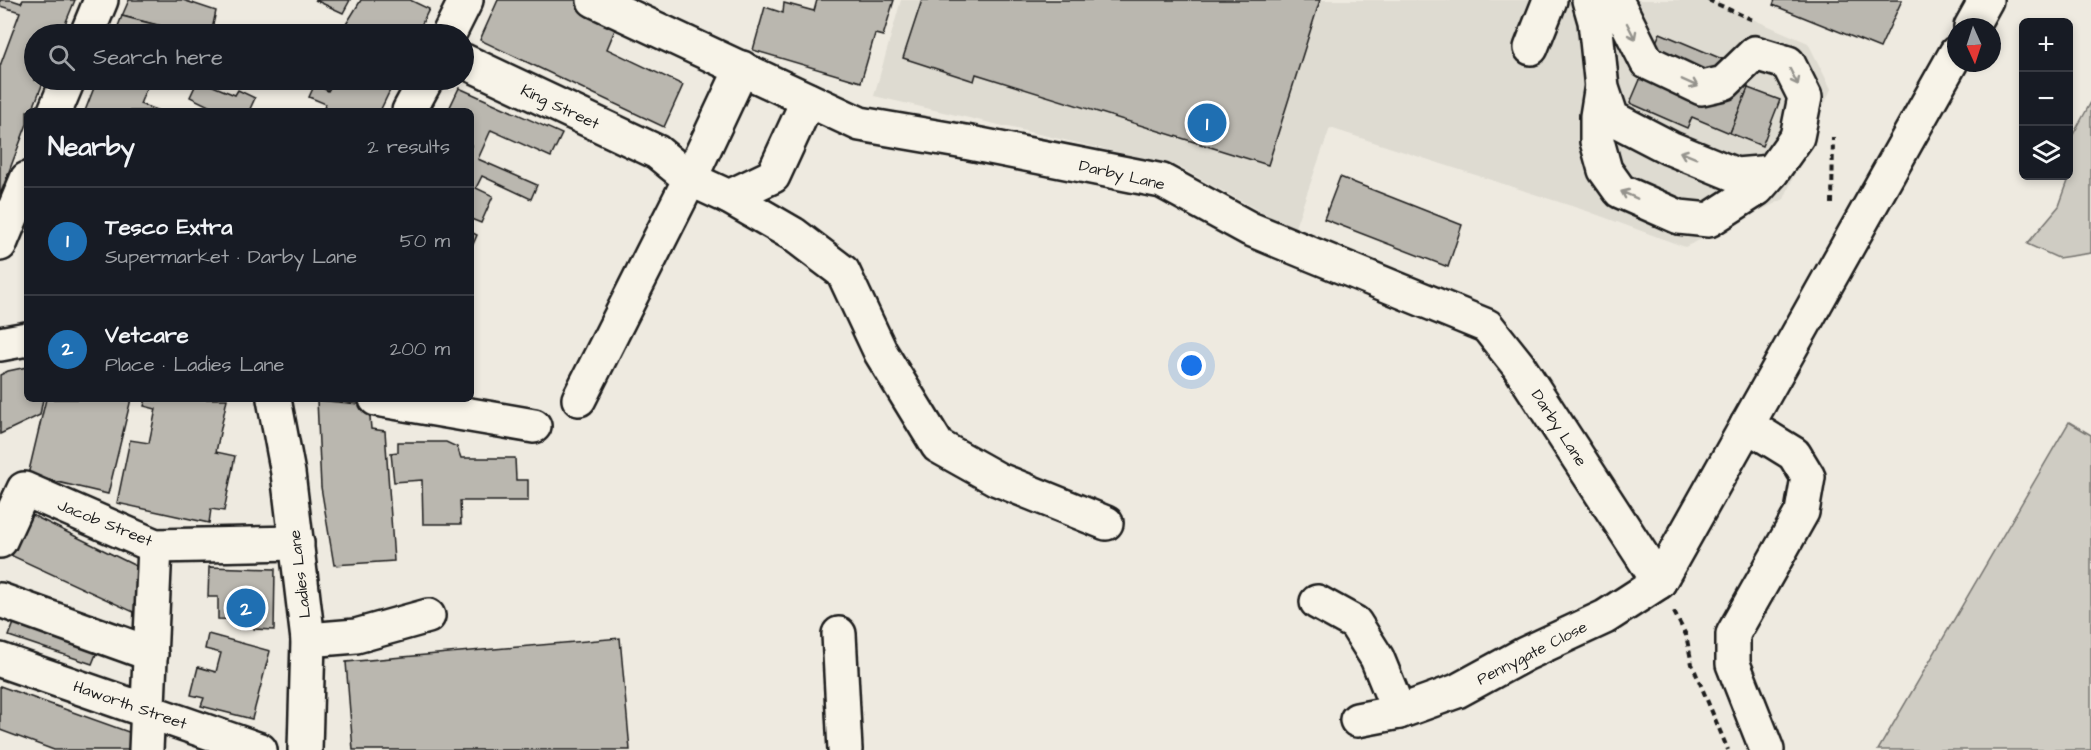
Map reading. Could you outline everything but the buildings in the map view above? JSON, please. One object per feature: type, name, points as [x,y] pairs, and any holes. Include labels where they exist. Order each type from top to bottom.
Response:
[{"type":"main road","points":[[91,24],[101,0]]},
{"type":"main road","points":[[454,24],[466,0]]},
{"type":"main road","name":"Darby Lane","points":[[594,0],[860,124],[1162,181],[1250,230],[1487,326],[1518,365],[1659,582]]},
{"type":"main road","points":[[1531,48],[1550,0]]},
{"type":"main road","points":[[1589,0],[1595,21],[1602,88],[1612,118],[1670,148],[1736,175],[1772,172]]},
{"type":"main road","points":[[1602,88],[1597,116],[1597,141],[1605,170],[1620,191],[1679,217],[1709,220],[1756,189],[1772,172],[1797,137],[1805,97],[1788,63],[1755,53],[1724,83],[1701,88],[1647,62],[1616,0]]},
{"type":"main road","points":[[1976,18],[1986,0]]},
{"type":"main road","name":"King Street","points":[[474,66],[657,152],[690,179],[729,197],[793,234],[843,272],[881,353],[938,446],[997,479],[1106,523]]},
{"type":"main road","points":[[579,399],[690,179],[742,69]]},
{"type":"main road","points":[[1659,582],[1947,69]]},
{"type":"main road","points":[[56,108],[64,90]]},
{"type":"main road","points":[[411,108],[421,90]]},
{"type":"main road","points":[[729,197],[773,176],[808,100]]},
{"type":"main road","points":[[0,244],[24,186]]},
{"type":"main road","points":[[0,344],[24,340]]},
{"type":"main road","name":"Ladies Lane","points":[[275,402],[288,473],[308,640],[305,750]]},
{"type":"main road","points":[[394,402],[534,426]]},
{"type":"main road","points":[[1747,425],[1794,454],[1808,477],[1802,512],[1733,634],[1733,664],[1767,750]]},
{"type":"main road","name":"Jacob Street","points":[[0,541],[24,489],[154,546],[297,543]]},
{"type":"main road","points":[[146,750],[154,546]]},
{"type":"main road","name":"Pennygate Close","points":[[1357,720],[1399,711],[1457,691],[1525,654],[1605,617],[1659,582]]},
{"type":"main road","points":[[0,600],[151,654]]},
{"type":"main road","points":[[1317,602],[1354,623],[1377,658],[1399,711]]},
{"type":"main road","points":[[308,640],[356,636],[428,616]]},
{"type":"main road","points":[[840,634],[845,750]]},
{"type":"main road","name":"Haworth Street","points":[[0,660],[260,750]]},
{"type":"path","points":[[1659,582],[1686,635],[1692,664],[1728,750]]},
{"type":"shaded area","points":[[901,0],[1709,0],[1808,43],[1831,89],[1784,199],[1685,247],[1587,211],[1330,128],[1294,230],[1177,166],[874,96]]},
{"type":"shaded area","points":[[2091,102],[2091,253],[2058,258],[2027,244],[2059,206],[2068,180],[2073,180],[2073,135]]},
{"type":"shaded area","points":[[2069,422],[2091,435],[2091,750],[1878,750]]},
{"type":"place","name":"Tesco Extra","points":[[1207,123]]},
{"type":"place","name":"Vetcare","points":[[246,608]]}]
